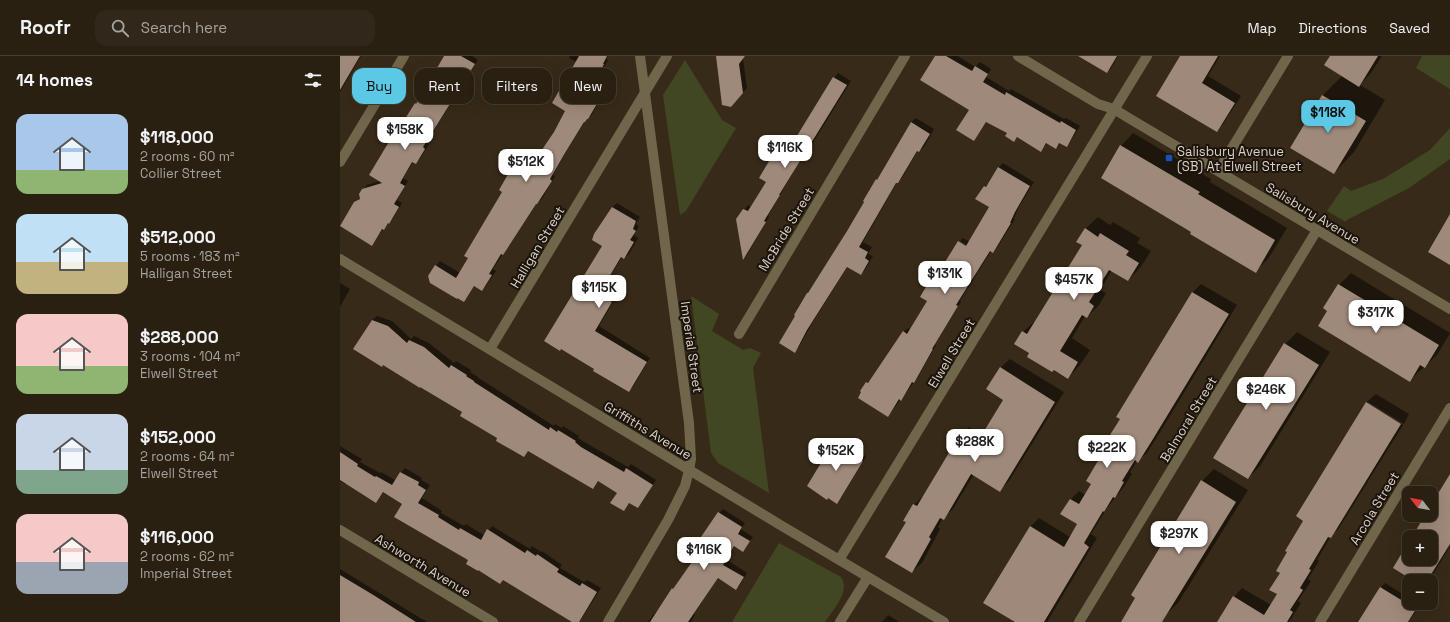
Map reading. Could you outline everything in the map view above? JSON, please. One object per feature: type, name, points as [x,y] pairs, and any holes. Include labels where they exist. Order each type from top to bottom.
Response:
[{"type":"street","points":[[340,162],[404,56]]},
{"type":"street","name":"Imperial Street","points":[[608,622],[668,520],[685,486],[690,470],[691,450],[689,423],[640,56]]},
{"type":"street","name":"Halligan Street","points":[[490,349],[667,56]]},
{"type":"street","name":"McBride Street","points":[[739,334],[905,56]]},
{"type":"street","name":"Salisbury Avenue","points":[[1018,56],[1098,104],[1114,109],[1450,309]]},
{"type":"street","name":"Elwell Street","points":[[839,560],[1147,56]]},
{"type":"street","points":[[1218,171],[1288,56]]},
{"type":"street","name":"Balmoral Street","points":[[1079,622],[1317,230]]},
{"type":"street","name":"Griffiths Avenue","points":[[340,259],[944,622]]},
{"type":"street","name":"Arcola Street","points":[[1320,622],[1450,408]]},
{"type":"street","name":"Ashworth Avenue","points":[[340,530],[493,622]]},
{"type":"street","points":[[840,622],[868,577]]},
{"type":"green space","points":[[1422,56],[1450,56],[1450,89],[1416,68]]},
{"type":"green space","points":[[685,60],[722,120],[736,128],[686,211],[680,215],[663,95]]},
{"type":"green space","points":[[1450,128],[1450,159],[1409,188],[1347,220],[1346,222],[1327,211],[1344,186],[1351,191],[1383,179],[1430,150]]},
{"type":"green space","points":[[691,296],[719,314],[712,331],[743,350],[750,348],[761,353],[753,368],[769,493],[718,463],[711,453]]},
{"type":"green space","points":[[779,543],[841,577],[844,582],[844,588],[840,600],[825,622],[732,622]]},
{"type":"building","points":[[340,56],[360,56],[352,68],[340,90]]},
{"type":"building","points":[[444,56],[461,56],[475,64],[472,68],[437,68]]},
{"type":"building","points":[[579,56],[607,56],[602,68],[572,68]]},
{"type":"building","points":[[716,56],[745,56],[739,64],[743,93],[731,107],[722,105]]},
{"type":"building","points":[[935,56],[946,56],[972,71],[975,66],[988,74],[983,82],[1005,95],[1006,92],[1060,123],[1061,121],[1076,130],[1067,147],[1059,143],[1056,149],[1046,143],[1041,152],[1017,137],[1014,142],[1005,136],[1007,133],[986,122],[974,141],[956,130],[969,110],[920,80]]},
{"type":"building","points":[[1078,56],[1117,56],[1107,73]]},
{"type":"building","points":[[1180,56],[1218,56],[1202,83],[1235,103],[1217,132],[1156,96]]},
{"type":"building","points":[[1330,56],[1378,56],[1359,87],[1324,65]]},
{"type":"building","points":[[833,77],[847,85],[779,195],[764,221],[766,222],[743,260],[736,219],[743,209],[748,211],[766,182],[759,178],[772,156],[781,162]]},
{"type":"building","points":[[560,89],[560,104],[597,104],[565,153],[550,179],[552,181],[503,255],[501,254],[489,274],[492,275],[482,291],[474,286],[464,302],[457,299],[430,283],[428,276],[435,265],[456,278],[468,258],[464,256],[502,192],[499,190],[515,162],[521,165],[522,163],[531,166],[554,132],[565,111],[552,103]]},
{"type":"building","points":[[1322,95],[1366,121],[1334,174],[1290,148]]},
{"type":"building","points":[[414,104],[450,104],[423,147],[425,149],[416,164],[412,162],[400,183],[405,186],[394,204],[399,207],[389,224],[388,223],[384,230],[382,229],[372,246],[340,226],[354,202],[360,199],[359,194],[362,189],[382,183],[369,175],[390,140],[391,141]]},
{"type":"building","points":[[911,122],[930,134],[919,152],[917,151],[898,183],[896,183],[859,247],[868,252],[865,258],[869,261],[861,275],[847,267],[807,330],[795,353],[779,343],[807,293],[847,231],[864,202],[863,201]]},
{"type":"building","points":[[1120,145],[1200,192],[1198,194],[1275,240],[1256,273],[1190,234],[1191,232],[1101,178]]},
{"type":"building","points":[[998,167],[1030,186],[1015,212],[1011,223],[993,253],[990,251],[956,305],[958,306],[932,349],[914,383],[912,382],[901,401],[899,399],[888,417],[858,398],[861,392],[860,391],[866,382],[868,383],[903,331],[907,334],[927,301],[920,297],[934,273],[937,275],[958,241],[966,246],[989,207],[975,199],[984,186],[986,187]]},
{"type":"building","points":[[612,207],[636,221],[633,229],[636,231],[630,240],[634,242],[624,259],[621,257],[599,294],[612,302],[595,331],[647,362],[629,392],[593,371],[594,369],[561,349],[560,351],[544,341],[602,246],[592,240],[594,234]]},
{"type":"building","points":[[1450,214],[1450,265],[1428,252]]},
{"type":"building","points":[[1085,228],[1098,237],[1100,233],[1129,251],[1126,255],[1139,263],[1128,281],[1109,270],[1089,302],[1094,306],[1087,318],[1082,315],[1060,351],[1078,362],[1068,379],[1054,370],[1052,372],[1027,357],[1029,353],[1014,344],[1022,331],[1027,334],[1082,245],[1076,242]]},
{"type":"building","points":[[1338,284],[1439,345],[1425,368],[1420,365],[1410,382],[1318,326],[1327,311],[1323,308]]},
{"type":"building","points":[[1192,292],[1229,314],[1138,463],[1135,460],[1122,481],[1124,482],[1115,498],[1113,497],[1104,512],[1103,511],[1084,543],[1089,547],[1044,622],[1015,622],[983,603],[1030,526],[1064,547],[1077,524],[1060,514],[1070,499],[1079,504],[1091,484],[1086,481],[1108,444],[1105,443],[1120,419],[1116,417]]},
{"type":"building","points":[[372,320],[388,326],[407,343],[409,340],[424,347],[449,368],[451,365],[467,375],[466,376],[474,382],[549,430],[550,427],[557,432],[558,430],[576,441],[575,442],[581,447],[624,472],[626,468],[653,485],[638,508],[629,503],[624,511],[610,503],[617,493],[598,481],[593,489],[528,451],[524,457],[496,441],[497,438],[460,416],[462,412],[353,349]]},
{"type":"building","points":[[1284,343],[1319,365],[1248,479],[1213,458]]},
{"type":"building","points":[[1000,367],[1055,402],[1000,492],[971,474],[944,520],[940,518],[929,537],[931,539],[912,573],[885,557],[906,522],[903,521],[913,504],[917,506],[959,436],[975,446],[1003,400],[986,389]]},
{"type":"building","points":[[1366,402],[1401,424],[1331,538],[1328,537],[1309,569],[1311,570],[1300,588],[1303,590],[1290,610],[1293,612],[1287,622],[1217,622],[1233,596],[1264,615],[1277,594],[1269,590],[1280,573],[1276,571],[1287,552],[1285,551],[1303,521],[1296,516]]},
{"type":"building","points":[[842,442],[858,452],[856,456],[863,461],[837,504],[828,498],[827,500],[807,486],[833,443],[840,447]]},
{"type":"building","points":[[340,452],[358,464],[357,466],[392,485],[400,472],[419,482],[418,485],[426,490],[418,503],[439,515],[438,517],[459,530],[460,528],[481,540],[487,529],[525,553],[527,550],[536,556],[537,554],[559,569],[557,572],[580,586],[582,583],[597,592],[579,622],[572,622],[503,580],[500,584],[466,564],[468,560],[394,517],[402,504],[383,492],[376,503],[340,480]]},
{"type":"building","points":[[1450,474],[1450,544],[1438,563],[1438,530],[1416,530],[1421,522],[1438,522],[1438,494]]},
{"type":"building","points":[[1201,480],[1236,502],[1162,622],[1121,622],[1135,598],[1131,595]]},
{"type":"building","points":[[718,512],[742,527],[738,534],[750,541],[743,552],[734,546],[723,565],[744,577],[736,590],[718,578],[688,622],[650,622],[672,588],[673,589],[694,559],[688,556]]},
{"type":"building","points":[[1402,553],[1402,566],[1436,566],[1431,574],[1403,574],[1393,568]]},
{"type":"building","points":[[340,575],[375,596],[416,622],[340,622]]},
{"type":"building","points":[[1380,587],[1402,600],[1402,610],[1415,610],[1408,622],[1358,622]]},
{"type":"place","name":"Salisbury Avenue (SB) At Elwell Street","points":[[1169,158]]}]
